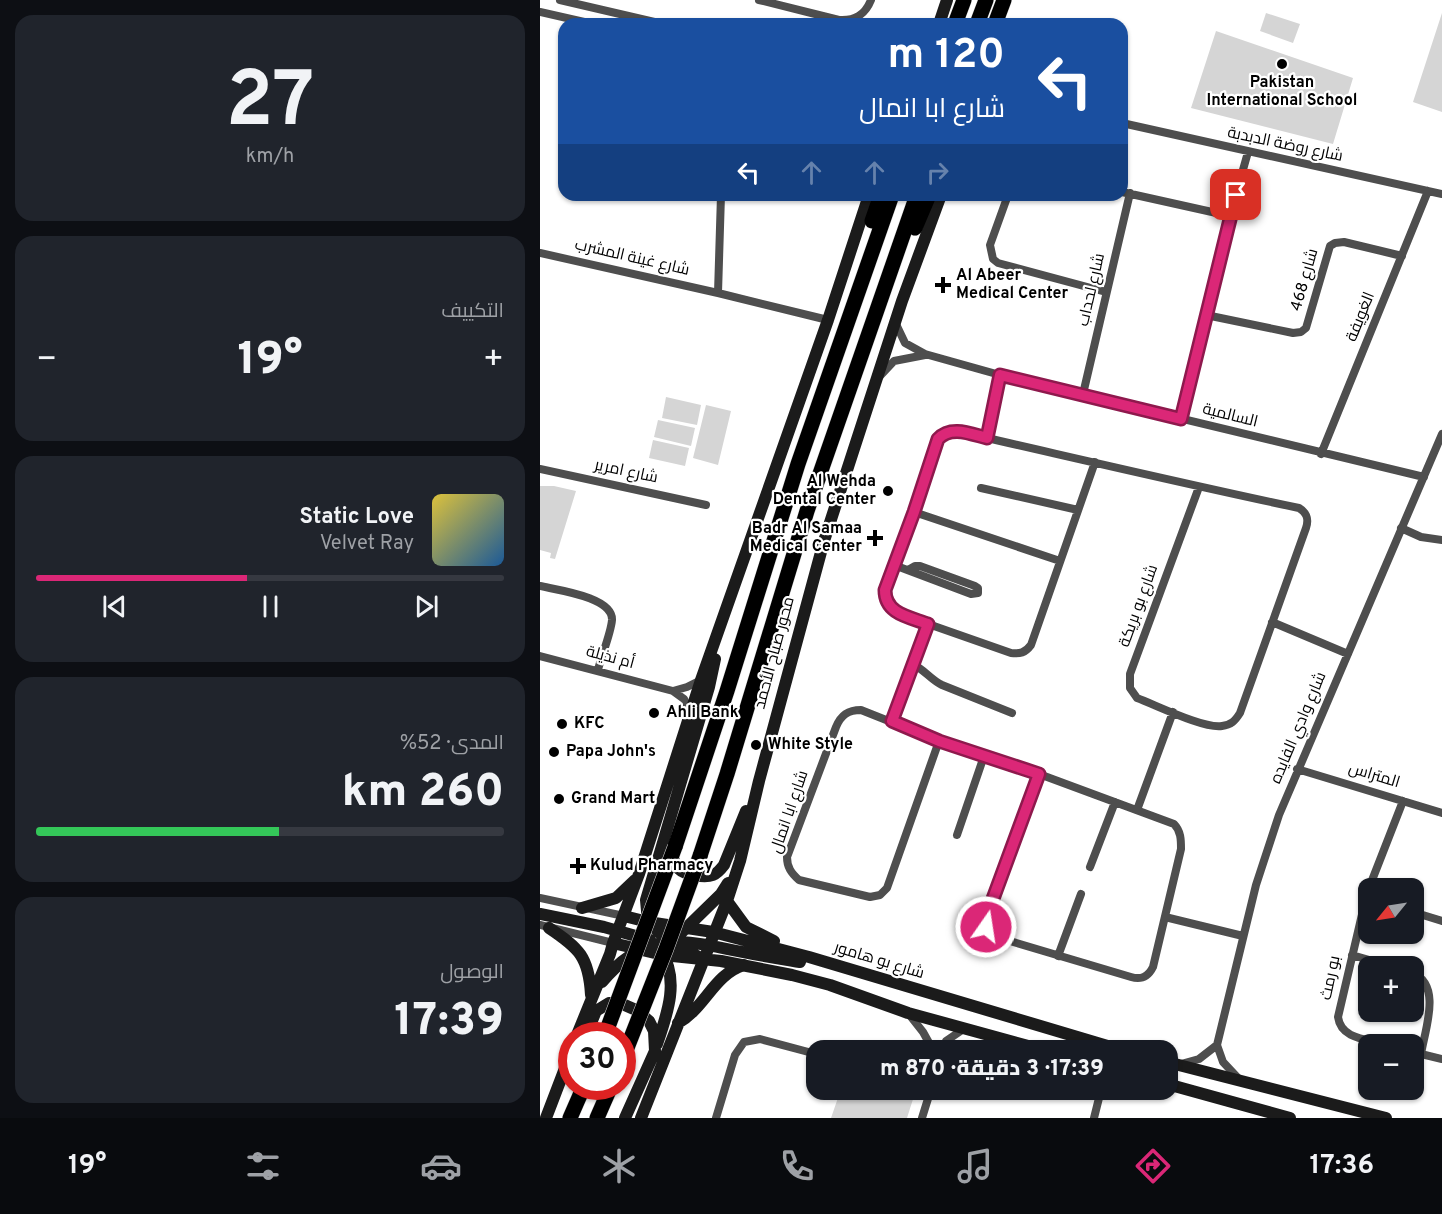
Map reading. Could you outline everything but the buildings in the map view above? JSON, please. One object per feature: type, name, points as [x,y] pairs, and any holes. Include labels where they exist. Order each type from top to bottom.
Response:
[{"type":"highway","points":[[957,18],[964,0]]},
{"type":"highway","points":[[979,18],[986,0]]},
{"type":"highway","points":[[996,18],[1004,0]]},
{"type":"highway","points":[[840,341],[843,308],[878,201]]},
{"type":"highway","name":"محور صباح الأحمد","points":[[610,1022],[675,847],[728,691],[798,464],[890,201]]},
{"type":"highway","name":"محور صباح الأحمد","points":[[636,1026],[666,949],[727,774],[807,511],[915,201]]},
{"type":"highway","points":[[883,292],[899,266],[926,201]]},
{"type":"highway","points":[[570,1118],[578,1100]]},
{"type":"highway","points":[[597,1118],[605,1100]]},
{"type":"street","points":[[560,0],[639,18]]},
{"type":"street","points":[[759,0],[831,18]]},
{"type":"street","points":[[853,18],[865,11],[871,0]]},
{"type":"street","points":[[941,18],[947,0]]},
{"type":"street","points":[[1005,18],[1010,0]]},
{"type":"street","points":[[540,12],[566,18]]},
{"type":"street","name":"شارع روضة الدبدبة","points":[[1128,124],[1248,153],[1442,194]]},
{"type":"street","points":[[1181,419],[1230,216],[1248,153]]},
{"type":"street","name":"الغويفة","points":[[1321,454],[1428,191]]},
{"type":"street","points":[[1128,192],[1230,216]]},
{"type":"street","points":[[718,293],[721,201]]},
{"type":"street","points":[[582,1022],[639,874],[701,680],[759,510],[828,320],[867,201]]},
{"type":"street","name":"محور صباح الأحمد","points":[[641,1118],[727,901],[740,861],[759,781],[824,541],[895,322],[940,201]]},
{"type":"street","points":[[1006,201],[990,245],[993,259],[998,263],[1107,292]]},
{"type":"street","name":"شارع لحداب","points":[[1083,394],[1107,292],[1124,201]]},
{"type":"street","name":"شارع 468","points":[[1206,315],[1293,333],[1300,332],[1306,328],[1330,246],[1344,242],[1401,256]]},
{"type":"street","name":"شارع غينة المشرب","points":[[540,253],[828,320]]},
{"type":"street","name":"السالمية","points":[[895,322],[906,343],[925,354],[1000,375],[1424,477]]},
{"type":"street","name":"السالمية","points":[[875,382],[894,361],[925,354]]},
{"type":"street","points":[[987,438],[1000,375]]},
{"type":"street","name":"شارع بو بريكة","points":[[1095,462],[1031,645],[1022,653],[1011,654],[894,612],[887,604],[885,590],[938,439],[941,435],[956,431],[1095,462],[1199,487],[1299,508],[1304,511],[1308,522],[1306,528],[1240,713],[1235,721],[1222,726],[1212,726],[1137,698],[1132,694],[1130,688],[1130,674],[1199,487]]},
{"type":"street","name":"شارع وادي الفايده","points":[[1217,1045],[1265,854],[1297,769],[1442,434]]},
{"type":"street","name":"شارع امرير","points":[[540,469],[706,505]]},
{"type":"street","points":[[981,488],[1078,510]]},
{"type":"street","points":[[914,512],[1060,561]]},
{"type":"street","points":[[1401,528],[1421,537],[1442,540]]},
{"type":"street","points":[[894,566],[917,575],[945,580]]},
{"type":"street","points":[[540,585],[599,601],[608,609],[612,620],[598,670]]},
{"type":"street","points":[[1272,622],[1348,654]]},
{"type":"street","points":[[892,721],[928,624]]},
{"type":"street","points":[[625,1118],[655,1051],[665,1020],[671,989],[661,942],[648,922],[646,900],[709,687],[716,656],[715,643]]},
{"type":"street","name":"أم نذيلة","points":[[540,656],[673,691]]},
{"type":"street","points":[[912,664],[920,667],[933,680],[942,685],[1012,713]]},
{"type":"street","points":[[673,691],[701,680]]},
{"type":"street","points":[[673,691],[684,699],[691,714]]},
{"type":"street","name":"شارع ابا انمال","points":[[939,741],[887,888],[883,892],[870,897],[799,880],[789,869],[788,856],[839,720],[846,712],[861,710],[939,741],[1039,774],[1174,824],[1180,834],[1180,849],[1153,967],[1145,977],[1139,979],[1131,977],[993,936],[988,932],[985,921],[1039,774]]},
{"type":"street","points":[[1137,810],[1173,712]]},
{"type":"street","points":[[957,835],[984,756]]},
{"type":"street","name":"المتراس","points":[[1297,769],[1442,813]]},
{"type":"street","points":[[667,829],[674,862],[680,871],[705,876],[712,875],[724,865],[759,781]]},
{"type":"street","name":"بو رمث","points":[[1373,878],[1403,801]]},
{"type":"street","points":[[1090,867],[1115,802]]},
{"type":"street","points":[[592,996],[617,965],[640,950],[678,936],[687,928],[721,894],[740,861]]},
{"type":"street","points":[[582,908],[606,902],[618,896],[639,874]]},
{"type":"street","points":[[1058,956],[1081,894]]},
{"type":"street","points":[[540,898],[624,916],[661,942],[711,938]]},
{"type":"street","points":[[727,901],[741,922],[753,932],[837,965]]},
{"type":"street","points":[[540,914],[661,942],[704,959]]},
{"type":"street","points":[[1424,915],[1442,921]]},
{"type":"street","name":"شارع بو هامور","points":[[624,916],[687,928],[711,938],[837,965],[1088,1040]]},
{"type":"street","points":[[1165,917],[1243,936]]},
{"type":"street","points":[[544,927],[663,955],[746,965],[830,985],[908,1013],[1008,1040]]},
{"type":"street","points":[[544,927],[580,952],[589,973],[592,996]]},
{"type":"street","name":"بو رمث","points":[[1358,930],[1338,1017],[1341,1028],[1348,1034],[1358,1037]]},
{"type":"street","points":[[1352,955],[1358,957]]},
{"type":"street","points":[[678,1023],[692,1014],[727,972],[746,965]]},
{"type":"street","points":[[1422,1034],[1431,997],[1424,982]]},
{"type":"street","points":[[591,1022],[596,1011],[609,1003],[620,1003],[636,1010],[649,1021],[654,1031],[655,1051]]},
{"type":"street","points":[[908,1013],[927,1040]]},
{"type":"street","points":[[947,1040],[965,1028]]},
{"type":"street","points":[[716,1118],[735,1054],[744,1042],[760,1039],[806,1051]]},
{"type":"street","points":[[1178,1062],[1199,1059],[1217,1045],[1228,1069],[1241,1081]]},
{"type":"street","points":[[1424,1055],[1442,1059]]},
{"type":"street","points":[[1178,1065],[1386,1118]]},
{"type":"street","points":[[546,1118],[558,1086]]},
{"type":"street","points":[[1178,1087],[1290,1118]]},
{"type":"street","points":[[552,1101],[558,1092]]},
{"type":"street","points":[[922,1118],[928,1100]]},
{"type":"street","points":[[1094,1118],[1098,1100]]},
{"type":"shaded area","points":[[1266,13],[1300,24],[1293,43],[1260,31]]},
{"type":"shaded area","points":[[1442,13],[1442,112],[1413,102]]},
{"type":"shaded area","points":[[1216,31],[1353,78],[1333,144],[1191,108]]},
{"type":"shaded area","points":[[666,397],[701,405],[697,425],[662,418]]},
{"type":"shaded area","points":[[706,405],[731,411],[718,465],[693,458]]},
{"type":"shaded area","points":[[658,420],[695,428],[691,446],[654,437]]},
{"type":"shaded area","points":[[653,440],[689,448],[685,466],[649,458]]},
{"type":"shaded area","points":[[540,486],[554,486],[576,491],[555,559],[550,558],[551,553],[540,550]]},
{"type":"shaded area","points":[[837,1100],[913,1100],[907,1118],[831,1118]]},
{"type":"place","name":"Pakistan International School","points":[[1282,64]]},
{"type":"place","name":"Al Abeer Medical Center","points":[[943,285]]},
{"type":"place","name":"Al Wehda Dental Center","points":[[888,491]]},
{"type":"place","name":"Badr Al Samaa Medical Center","points":[[875,538]]},
{"type":"place","name":"Ahli Bank","points":[[654,713]]},
{"type":"place","name":"KFC","points":[[562,724]]},
{"type":"place","name":"White Style","points":[[756,745]]},
{"type":"place","name":"Papa John's","points":[[554,752]]},
{"type":"place","name":"Grand Mart","points":[[559,799]]},
{"type":"place","name":"Kulud Pharmacy","points":[[578,866]]},
{"type":"route","points":[[986,927],[987,915],[1039,774],[939,741],[892,721],[928,624],[894,612],[887,604],[885,590],[938,439],[945,433],[956,431],[987,438],[1000,375],[1181,419],[1236,195]]}]
